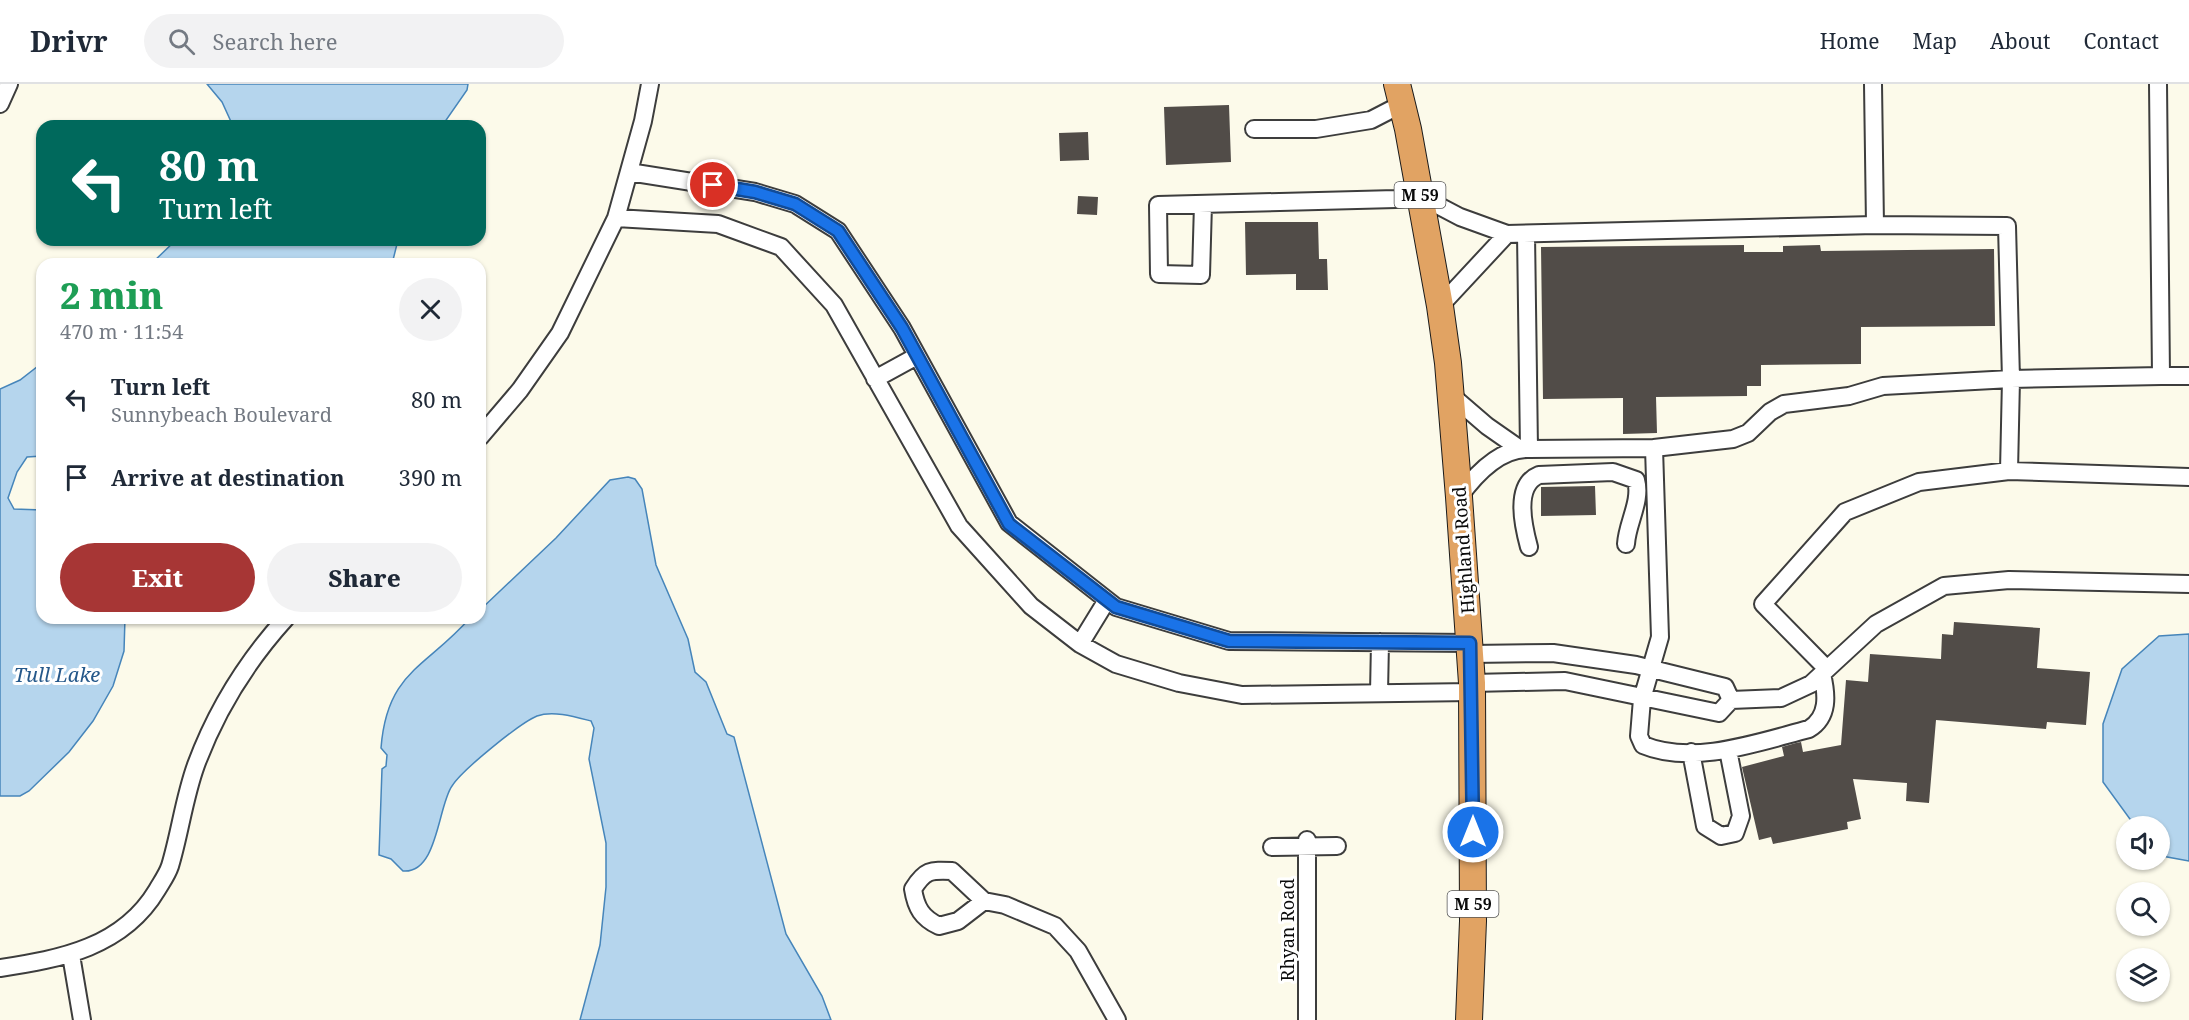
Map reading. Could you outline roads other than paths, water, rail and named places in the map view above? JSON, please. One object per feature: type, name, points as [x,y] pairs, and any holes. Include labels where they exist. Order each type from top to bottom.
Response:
[{"type":"highway","name":"Highland Road","points":[[1400,94],[1440,306],[1460,497],[1472,688],[1473,921],[1469,1020]]},
{"type":"street","points":[[0,104],[9,84]]},
{"type":"street","points":[[486,430],[520,390],[560,333],[616,218],[643,121],[650,84]]},
{"type":"street","points":[[1873,84],[1875,225]]},
{"type":"street","points":[[2158,84],[2162,376]]},
{"type":"street","points":[[1254,129],[1316,129],[1371,120],[1400,94]]},
{"type":"street","points":[[629,172],[755,192],[795,204],[838,231],[902,328],[1009,524],[1116,607],[1229,641],[1380,642],[1553,654],[1649,669],[1725,687],[1731,700]]},
{"type":"street","points":[[1203,204],[1201,275],[1159,274],[1158,205],[1396,199],[1420,196],[1460,217],[1507,234],[1875,225],[2007,226],[2011,379],[2009,471]]},
{"type":"street","points":[[616,218],[718,224],[781,247],[834,305],[959,526],[1031,606],[1080,644],[1116,664],[1179,683],[1242,694],[1379,693],[1565,681],[1642,699],[1719,713],[1731,700],[1781,698],[1811,684],[1876,624],[1944,586],[2009,580],[2189,584]]},
{"type":"street","points":[[1440,306],[1507,234]]},
{"type":"street","points":[[1524,449],[1526,234]]},
{"type":"street","points":[[875,379],[917,356]]},
{"type":"street","points":[[1460,497],[1474,475],[1524,449],[1654,448],[1733,439],[1748,433],[1770,412],[1800,400],[1849,396],[1883,386],[2011,379],[2189,376]]},
{"type":"street","points":[[1451,395],[1487,426],[1524,449]]},
{"type":"street","points":[[1654,448],[1660,637],[1642,699],[1639,736],[1642,745],[1662,751],[1728,750],[1809,729],[1820,723],[1826,690],[1825,672],[1763,604],[1845,512],[1919,482],[2009,471],[2189,477]]},
{"type":"street","points":[[1529,547],[1525,532],[1523,499],[1524,487],[1529,479],[1539,475],[1613,472],[1636,480],[1639,491],[1627,527],[1626,544]]},
{"type":"street","points":[[1080,644],[1107,600]]},
{"type":"street","points":[[0,968],[71,955],[113,935],[145,910],[169,869],[196,765],[220,711],[258,649],[281,624]]},
{"type":"street","points":[[1379,693],[1380,642]]},
{"type":"street","points":[[1691,752],[1705,826],[1721,836],[1735,833],[1740,819],[1728,750]]},
{"type":"street","points":[[1272,847],[1306,843],[1337,846]]},
{"type":"street","name":"Rhyan Road","points":[[1306,843],[1307,1020]]},
{"type":"street","points":[[984,902],[1005,905],[1056,926],[1078,951],[1117,1020]]},
{"type":"street","points":[[71,955],[82,1020]]},
{"type":"water","points":[[207,84],[468,84],[467,90],[446,120],[230,120],[222,102]]},
{"type":"water","points":[[170,246],[396,246],[394,258],[157,258]]},
{"type":"water","name":"Tull Lake","points":[[36,368],[36,456],[27,457],[17,472],[8,498],[14,509],[36,510],[36,624],[125,624],[124,651],[113,686],[93,721],[69,752],[29,791],[20,796],[0,796],[0,389],[20,380]]},
{"type":"water","points":[[628,477],[635,479],[642,489],[656,565],[688,639],[695,672],[706,682],[727,734],[734,737],[786,934],[822,996],[831,1020],[580,1020],[600,945],[606,887],[606,843],[589,759],[594,728],[591,721],[550,714],[543,714],[529,720],[479,759],[452,786],[447,795],[435,837],[423,862],[415,869],[403,871],[391,859],[379,855],[382,769],[386,766],[387,755],[381,748],[391,702],[400,686],[464,624],[486,624],[486,604],[556,538],[610,480]]},
{"type":"water","points":[[2189,634],[2189,861],[2170,857],[2170,816],[2128,816],[2103,782],[2103,724],[2122,669],[2159,636]]}]
